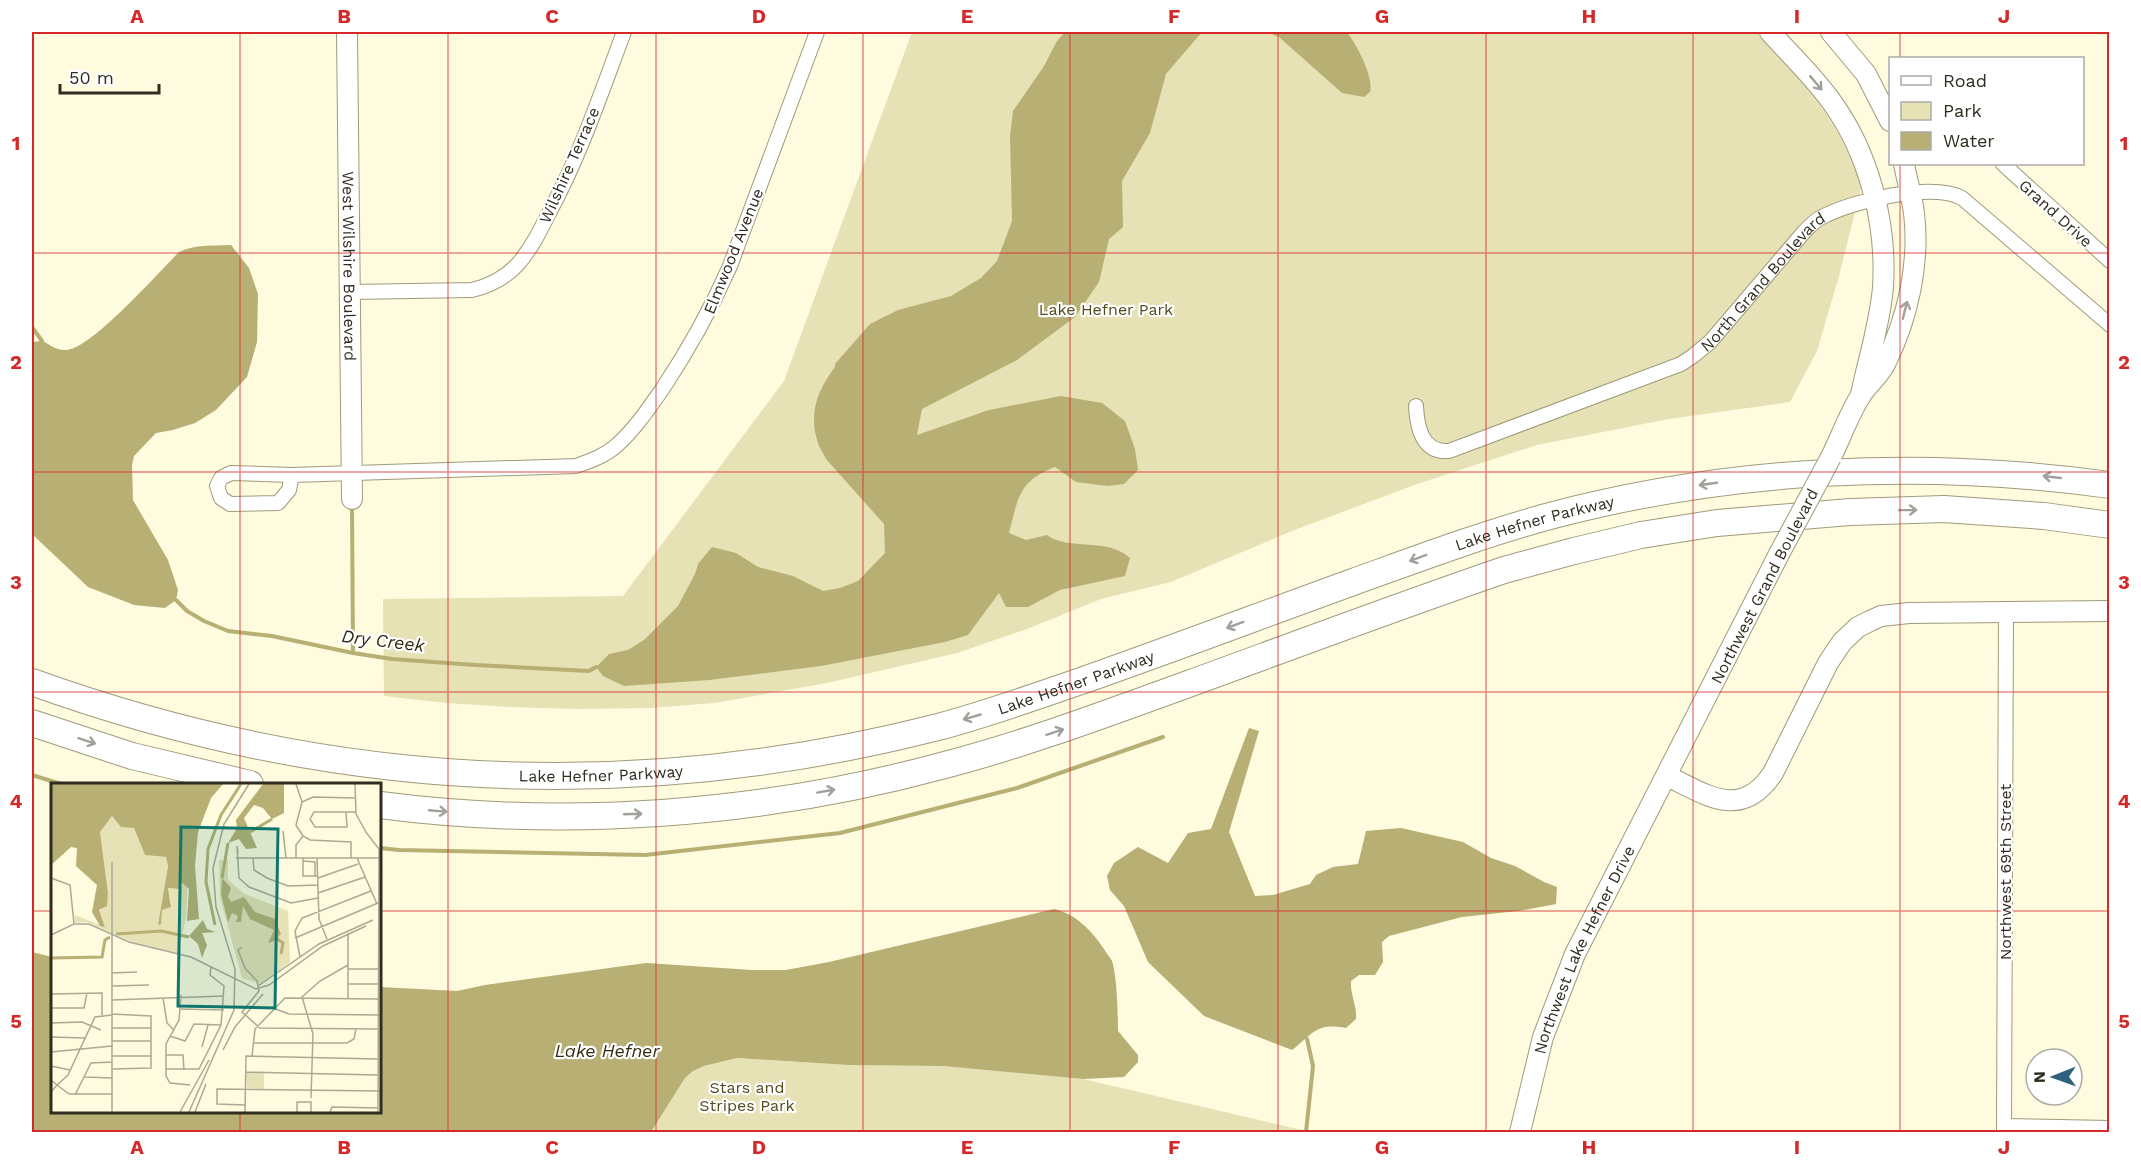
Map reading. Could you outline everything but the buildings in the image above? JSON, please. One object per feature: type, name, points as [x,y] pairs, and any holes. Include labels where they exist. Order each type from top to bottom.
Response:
[{"type":"highway","name":"Lake Hefner Parkway","points":[[32,682],[139,717],[214,737],[360,764],[420,770],[535,776],[651,774],[807,755],[964,719],[1010,706],[1115,669],[1438,551],[1545,518],[1635,496],[1743,479],[1893,471],[1991,472],[2109,485]]},
{"type":"highway","points":[[381,805],[464,813],[533,816],[657,813],[761,802],[884,781],[991,753],[1080,724],[1504,570],[1574,550],[1717,523],[1850,512],[1944,509],[2044,516],[2109,525]]},
{"type":"highway","points":[[32,723],[132,756],[246,783]]},
{"type":"street","name":"West Wilshire Boulevard","points":[[347,32],[352,499]]},
{"type":"street","name":"Wilshire Terrace","points":[[350,292],[472,291],[487,287],[517,265],[534,242],[560,194],[624,32]]},
{"type":"street","name":"Elmwood Avenue","points":[[292,474],[289,490],[278,503],[230,504],[220,498],[217,486],[221,478],[231,473],[292,474],[576,466],[589,462],[616,446],[649,408],[696,335],[714,302],[730,266],[817,32]]},
{"type":"street","name":"Northwest Grand Boulevard","points":[[1770,32],[1830,100],[1848,128],[1865,166],[1875,200],[1883,253],[1883,289],[1876,332],[1857,402]]},
{"type":"street","points":[[1831,32],[1866,74],[1889,119]]},
{"type":"street","name":"Northwest Grand Boulevard","points":[[1666,776],[1857,402],[1885,365],[1898,334],[1906,306],[1916,238],[1904,165]]},
{"type":"street","name":"Grand Drive","points":[[2004,165],[2109,261]]},
{"type":"street","name":"North Grand Boulevard","points":[[1416,406],[1418,429],[1425,442],[1435,449],[1449,451],[1681,364],[1710,342],[1803,232],[1820,218],[1875,200],[1910,193],[1944,191],[1962,198],[2109,325]]},
{"type":"street","points":[[1666,776],[1720,800],[1734,801],[1751,796],[1773,773],[1835,651],[1850,633],[1881,616],[2109,610]]},
{"type":"street","name":"Northwest 69th Street","points":[[2004,1129],[2006,611]]},
{"type":"street","name":"Northwest Lake Hefner Drive","points":[[1520,1132],[1543,1037],[1567,975],[1589,926],[1666,776]]},
{"type":"street","points":[[2004,1129],[2109,1128]]},
{"type":"green space","name":"Lake Hefner Park","points":[[912,32],[1757,32],[1824,110],[1845,146],[1854,167],[1858,169],[1862,184],[1817,351],[1790,402],[1669,419],[1537,445],[1414,485],[1292,531],[1171,582],[1101,599],[1027,629],[957,653],[827,683],[714,703],[651,708],[510,707],[384,696],[383,599],[623,596],[784,381]]},
{"type":"green space","name":"Stars and Stripes Park","points":[[737,1058],[848,1065],[943,1066],[1083,1079],[1311,1132],[651,1132],[685,1078],[693,1071]]},
{"type":"water","points":[[1065,32],[1202,32],[1166,74],[1150,133],[1122,181],[1123,227],[1109,239],[1099,282],[1075,317],[1017,360],[922,409],[917,435],[989,410],[1061,396],[1102,403],[1125,421],[1135,449],[1138,470],[1124,484],[1107,486],[1076,482],[1055,467],[1043,472],[1033,478],[1022,492],[1009,533],[1026,540],[1047,535],[1056,540],[1111,548],[1130,558],[1125,576],[1060,590],[1028,607],[1006,607],[999,593],[968,635],[945,642],[821,666],[709,680],[624,686],[603,676],[596,667],[609,654],[628,650],[644,640],[678,606],[698,564],[712,547],[736,553],[758,567],[793,576],[823,591],[858,581],[885,553],[884,524],[826,459],[819,446],[814,414],[819,395],[835,364],[870,324],[898,310],[951,296],[981,278],[997,261],[1012,221],[1010,136],[1013,111]]},
{"type":"water","points":[[1266,32],[1347,32],[1367,69],[1371,85],[1370,92],[1364,97],[1342,93],[1279,37]]},
{"type":"water","points":[[231,245],[249,268],[258,294],[257,342],[247,377],[216,410],[195,423],[156,433],[134,456],[133,500],[168,560],[178,590],[176,600],[165,608],[134,605],[88,587],[32,534],[32,342],[41,341],[62,350],[78,346],[108,323],[179,252],[198,247]]},
{"type":"water","points":[[1249,728],[1259,731],[1229,832],[1255,896],[1273,895],[1310,884],[1316,875],[1333,867],[1358,864],[1366,831],[1401,828],[1463,842],[1491,858],[1515,866],[1557,887],[1556,904],[1462,917],[1389,936],[1382,942],[1383,962],[1375,975],[1359,975],[1351,981],[1356,1019],[1346,1028],[1321,1028],[1292,1050],[1204,1016],[1148,962],[1124,906],[1110,890],[1107,876],[1114,863],[1138,847],[1168,863],[1188,833],[1211,829]]},
{"type":"water","name":"Lake Hefner","points":[[1054,909],[1062,911],[1083,924],[1112,961],[1116,985],[1118,1031],[1138,1055],[1138,1062],[1124,1077],[1083,1079],[943,1066],[848,1065],[737,1058],[693,1071],[685,1078],[651,1132],[32,1132],[32,952],[51,957],[51,1113],[381,1113],[381,987],[457,991],[485,985],[646,963],[786,970]]},
{"type":"waterway","points":[[32,327],[42,341]]},
{"type":"waterway","points":[[352,506],[353,653]]},
{"type":"waterway","name":"Dry Creek","points":[[176,600],[187,611],[228,631],[272,636],[353,653],[392,659],[475,665],[589,671],[596,667]]},
{"type":"waterway","points":[[381,848],[645,855],[840,833],[1017,788],[1163,737]]},
{"type":"waterway","points":[[32,775],[58,783]]},
{"type":"waterway","points":[[1306,1132],[1313,1066],[1307,1039]]}]
